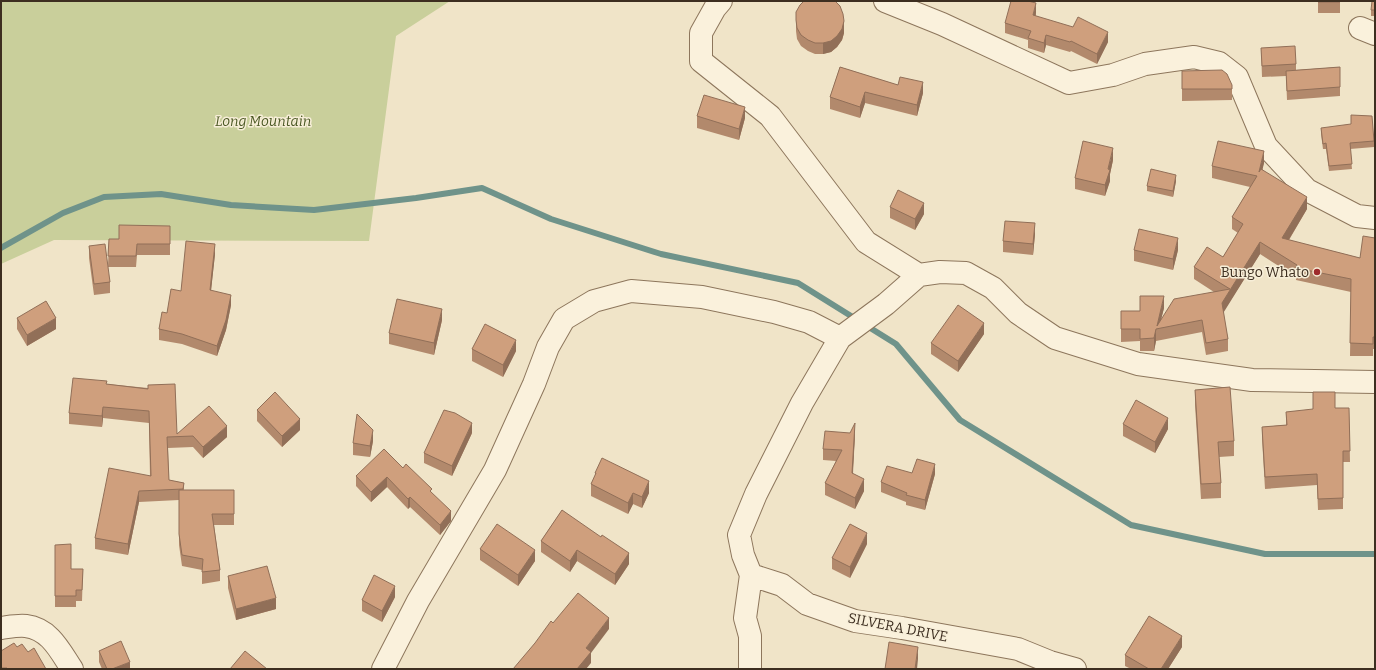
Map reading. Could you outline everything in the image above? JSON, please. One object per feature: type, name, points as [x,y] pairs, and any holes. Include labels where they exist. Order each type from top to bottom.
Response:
[{"type":"street","points":[[721,1],[715,8],[701,33],[701,61],[770,116],[866,242],[920,275]]},
{"type":"street","points":[[885,1],[942,24],[1069,83],[1113,75],[1145,64],[1194,57],[1219,63],[1237,77],[1266,146],[1307,190],[1357,216],[1375,218]]},
{"type":"street","points":[[750,669],[750,636],[745,618],[751,575],[743,555],[739,535],[756,494],[802,403],[847,332],[886,304],[920,275],[940,272],[966,274],[993,288],[1018,313],[1055,338],[1138,364],[1252,380],[1375,382]]},
{"type":"street","points":[[383,669],[418,601],[495,470],[534,384],[548,347],[564,319],[594,301],[631,291],[702,297],[774,312],[847,332]]},
{"type":"street","name":"SILVERA DRIVE","points":[[751,575],[782,585],[807,604],[856,621],[1018,649],[1050,662],[1075,669]]},
{"type":"street","points":[[1,628],[25,626],[42,630],[53,640],[72,669]]},
{"type":"green space","name":"Long Mountain","points":[[1,1],[450,1],[396,36],[369,241],[54,240],[1,264]]},
{"type":"building","points":[[804,1],[835,1],[840,6],[844,21],[842,29],[831,41],[815,43],[801,35],[797,28],[796,12]]},
{"type":"building","points":[[1011,1],[1028,1],[1036,3],[1033,15],[1073,27],[1078,17],[1108,32],[1097,54],[1071,41],[1070,42],[1046,35],[1044,43],[1028,38],[1031,31],[1005,23]]},
{"type":"building","points":[[1340,1],[1340,2],[1318,2]]},
{"type":"building","points":[[1372,1],[1375,1],[1375,10],[1371,10]]},
{"type":"building","points":[[1295,46],[1296,64],[1262,66],[1261,48]]},
{"type":"building","points":[[840,67],[898,85],[900,77],[923,82],[917,105],[865,92],[860,107],[830,97]]},
{"type":"building","points":[[1340,67],[1340,87],[1287,91],[1286,71]]},
{"type":"building","points":[[1222,70],[1227,74],[1232,85],[1232,89],[1182,89],[1182,71]]},
{"type":"building","points":[[704,95],[745,107],[739,129],[697,116]]},
{"type":"building","points":[[1351,115],[1372,116],[1374,141],[1350,143],[1352,164],[1329,166],[1326,143],[1323,144],[1321,128],[1351,124]]},
{"type":"building","points":[[1083,141],[1113,148],[1108,169],[1110,170],[1105,185],[1075,178]]},
{"type":"building","points":[[1218,141],[1264,151],[1259,172],[1261,169],[1307,197],[1282,238],[1360,258],[1363,236],[1375,238],[1375,337],[1373,337],[1373,344],[1350,343],[1351,279],[1296,268],[1297,265],[1260,242],[1222,303],[1228,339],[1206,343],[1202,320],[1156,329],[1154,338],[1140,339],[1140,329],[1121,329],[1121,311],[1140,311],[1140,296],[1164,296],[1157,326],[1174,299],[1230,289],[1194,267],[1207,247],[1223,257],[1243,224],[1232,217],[1257,176],[1212,166]]},
{"type":"building","points":[[1151,169],[1176,175],[1173,191],[1147,186]]},
{"type":"building","points":[[898,190],[924,203],[915,219],[890,207]]},
{"type":"building","points":[[1005,221],[1035,223],[1033,244],[1003,241]]},
{"type":"building","points":[[119,225],[170,226],[170,244],[137,244],[136,256],[108,256],[109,239],[119,239]]},
{"type":"building","points":[[1139,229],[1178,238],[1173,259],[1134,250]]},
{"type":"building","points":[[186,241],[215,244],[210,290],[231,295],[226,320],[217,346],[182,334],[159,329],[162,312],[167,313],[171,289],[181,291]]},
{"type":"building","points":[[105,244],[110,282],[94,284],[89,246]]},
{"type":"building","points":[[397,299],[442,309],[434,343],[389,333]]},
{"type":"building","points":[[46,301],[56,318],[27,335],[17,318]]},
{"type":"building","points":[[958,305],[984,323],[958,361],[931,343]]},
{"type":"building","points":[[485,324],[516,340],[503,365],[472,349]]},
{"type":"building","points":[[73,378],[107,381],[106,384],[148,389],[148,385],[175,384],[177,434],[209,406],[227,426],[203,447],[193,436],[167,437],[169,480],[184,483],[183,489],[139,491],[128,544],[95,538],[109,468],[151,476],[149,411],[103,407],[102,416],[69,413]]},
{"type":"building","points":[[1230,387],[1234,441],[1218,442],[1221,483],[1201,484],[1195,390]]},
{"type":"building","points":[[275,392],[300,419],[282,436],[257,410]]},
{"type":"building","points":[[1313,392],[1335,392],[1335,408],[1349,408],[1350,451],[1343,451],[1343,498],[1318,499],[1317,474],[1265,477],[1262,427],[1287,425],[1286,412],[1313,409]]},
{"type":"building","points":[[1136,400],[1168,418],[1155,442],[1123,424]]},
{"type":"building","points":[[444,410],[455,413],[472,423],[452,466],[424,453]]},
{"type":"building","points":[[357,414],[373,430],[370,446],[353,443]]},
{"type":"building","points":[[855,423],[852,473],[864,479],[855,498],[825,483],[842,450],[823,449],[825,431],[850,433]]},
{"type":"building","points":[[384,449],[403,468],[406,464],[432,489],[430,491],[451,511],[440,525],[410,497],[408,499],[387,477],[371,492],[356,476]]},
{"type":"building","points":[[602,458],[649,481],[642,497],[633,493],[628,503],[591,484]]},
{"type":"building","points":[[917,459],[935,464],[925,500],[906,495],[907,493],[881,482],[887,466],[912,473]]},
{"type":"building","points":[[179,490],[234,490],[234,514],[212,514],[220,570],[202,572],[203,559],[182,555],[179,534]]},
{"type":"building","points":[[562,510],[601,537],[602,535],[629,553],[615,574],[577,550],[570,561],[541,541]]},
{"type":"building","points":[[497,524],[535,550],[518,575],[480,549]]},
{"type":"building","points":[[850,524],[867,533],[850,567],[832,558]]},
{"type":"building","points":[[71,544],[71,569],[83,569],[82,590],[76,590],[76,596],[55,596],[55,545]]},
{"type":"building","points":[[267,566],[276,598],[236,609],[228,576]]},
{"type":"building","points":[[374,575],[395,586],[382,611],[362,600]]},
{"type":"building","points":[[578,593],[609,618],[586,648],[591,652],[577,669],[513,669],[551,621],[553,623]]},
{"type":"building","points":[[1149,616],[1182,636],[1161,669],[1149,669],[1125,655]]},
{"type":"building","points":[[121,641],[130,662],[112,669],[107,669],[99,651]]},
{"type":"building","points":[[889,642],[918,647],[915,669],[885,669]]},
{"type":"building","points":[[14,643],[17,647],[22,644],[28,652],[34,648],[46,669],[1,668],[1,651]]},
{"type":"building","points":[[245,651],[267,669],[230,669]]},
{"type":"waterway","points":[[1,248],[63,213],[104,197],[161,194],[231,205],[314,210],[416,198],[482,188],[551,219],[661,254],[798,283],[896,344],[960,420],[1131,525],[1265,554],[1375,554]]},
{"type":"place","name":"Bungo Whato","points":[[1317,272]]}]
